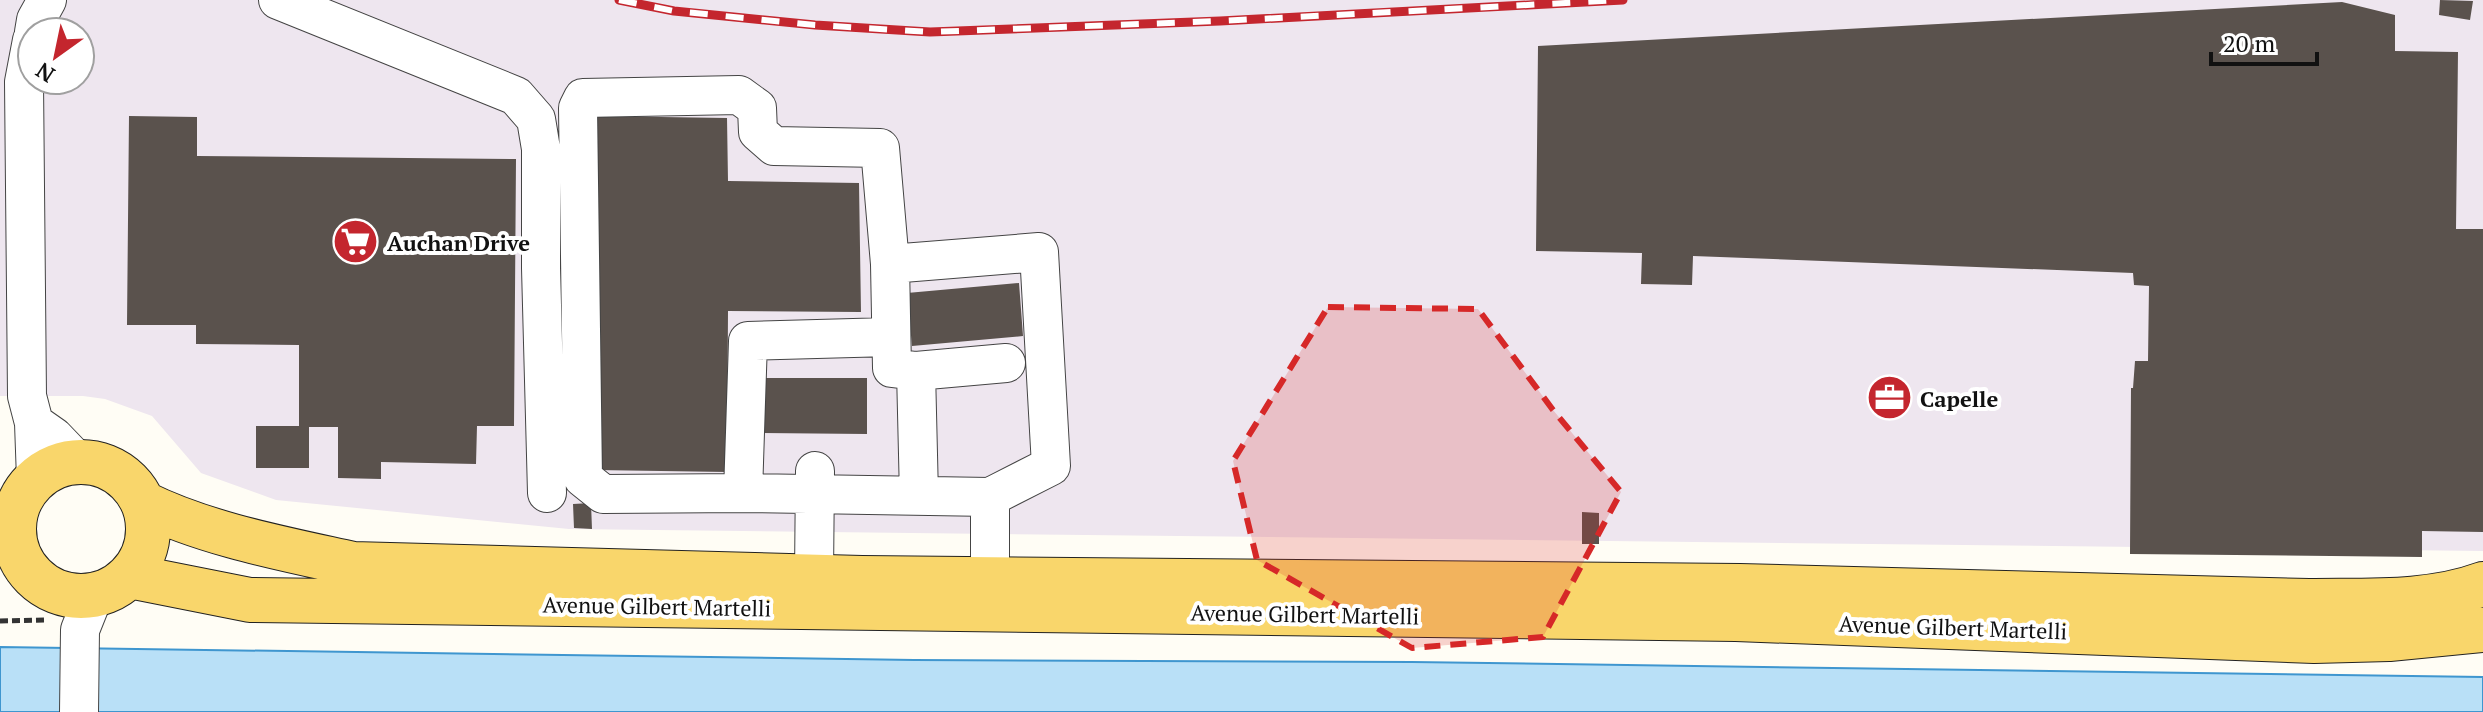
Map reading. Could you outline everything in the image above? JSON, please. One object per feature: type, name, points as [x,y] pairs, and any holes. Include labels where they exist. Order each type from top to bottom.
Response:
[{"type":"main road","points":[[78,462],[98,464],[117,472],[132,485],[147,515],[147,541],[138,566],[93,599],[52,590],[13,573],[20,557],[13,532],[20,493],[55,467],[78,462]]},
{"type":"main road","name":"Avenue Gilbert Martelli","points":[[143,503],[172,518],[353,564],[990,579],[1740,586],[2309,601],[2459,593],[2483,584]]},
{"type":"main road","name":"Avenue Gilbert Martelli","points":[[93,599],[1736,619],[2314,641],[2389,639],[2483,630]]},
{"type":"street","points":[[278,0],[516,96],[536,119],[541,149],[547,493]]},
{"type":"street","points":[[878,240],[1039,252],[1051,466],[990,497],[919,496],[815,482],[743,493],[656,482],[603,494],[583,478],[578,108],[583,98],[661,106],[739,95],[757,108],[758,132],[774,146],[880,148],[878,240],[892,368],[916,371],[1006,363]]},
{"type":"street","points":[[20,493],[34,423],[27,396],[13,247],[23,96]]},
{"type":"street","points":[[743,493],[748,341],[890,337]]},
{"type":"street","points":[[916,371],[919,496]]},
{"type":"street","points":[[34,423],[54,437],[78,462]]},
{"type":"street","points":[[814,576],[815,482]]},
{"type":"street","points":[[990,497],[990,579]]},
{"type":"street","points":[[79,712],[93,599]]},
{"type":"highlighted area","points":[[1328,307],[1478,309],[1553,410],[1621,492],[1543,637],[1412,648],[1257,560],[1233,461]]},
{"type":"shaded area","points":[[0,0],[2483,0],[2483,551],[569,529],[276,500],[201,473],[152,416],[105,399],[0,396]]},
{"type":"water","points":[[0,647],[2483,677],[2483,712],[0,712]]},
{"type":"building","points":[[2440,0],[2473,1],[2470,20],[2439,15]]},
{"type":"building","points":[[2342,2],[2395,15],[2395,51],[2458,52],[2456,229],[2483,229],[2483,532],[2422,531],[2422,557],[2130,554],[2131,388],[2135,361],[2148,361],[2149,286],[2134,285],[2133,273],[1693,256],[1692,285],[1641,284],[1642,253],[1536,251],[1538,46]]},
{"type":"building","name":"Auchan Drive","points":[[129,116],[197,117],[197,156],[516,159],[514,426],[477,426],[476,464],[381,462],[381,479],[338,478],[338,427],[309,427],[309,468],[256,468],[256,426],[299,426],[299,345],[196,344],[196,325],[127,325]]},
{"type":"building","points":[[595,116],[727,118],[728,181],[859,183],[861,312],[728,311],[727,472],[595,470]]},
{"type":"building","points":[[1019,283],[1023,336],[912,346],[907,293]]},
{"type":"building","points":[[761,378],[867,378],[867,434],[761,433]]},
{"type":"building","points":[[591,503],[592,529],[574,528],[573,504]]},
{"type":"building","points":[[1582,512],[1599,513],[1599,544],[1582,544]]},
{"type":"railway","points":[[619,0],[674,11],[815,25],[930,32],[1623,0]]},
{"type":"place","name":"Auchan Drive","points":[[356,242]]},
{"type":"place","name":"Capelle","points":[[1889,398]]}]
